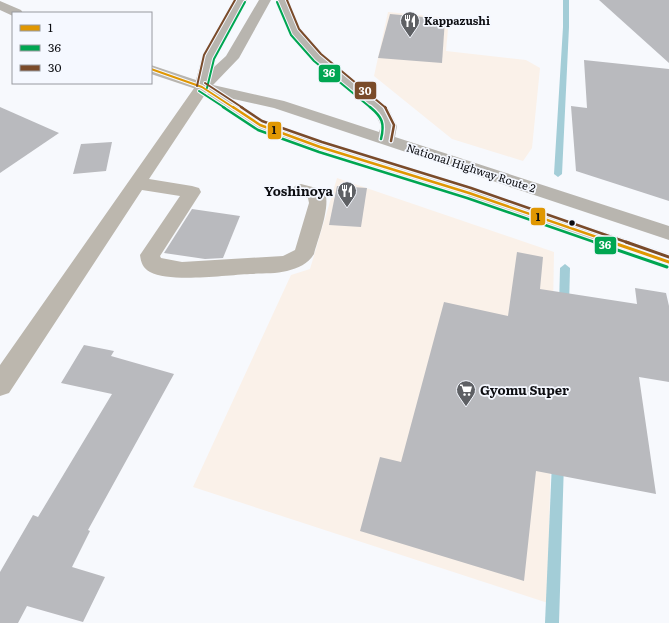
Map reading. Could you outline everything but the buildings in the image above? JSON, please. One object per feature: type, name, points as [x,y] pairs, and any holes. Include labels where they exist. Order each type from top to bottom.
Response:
[{"type":"highway","points":[[202,87],[209,57],[241,0]]},
{"type":"highway","points":[[202,87],[232,58],[265,0]]},
{"type":"highway","points":[[282,0],[295,32],[318,58],[382,111],[389,126],[386,140]]},
{"type":"highway","points":[[0,5],[14,12]]},
{"type":"highway","name":"National Highway Route 2","points":[[152,69],[202,87],[278,104],[669,233]]},
{"type":"highway","name":"National Highway Route 2","points":[[202,87],[260,125],[320,147],[469,193],[669,262]]},
{"type":"street","points":[[0,385],[202,87]]},
{"type":"street","points":[[137,182],[192,192],[150,255],[151,262],[158,267],[182,270],[284,264],[298,259],[304,254],[318,204],[317,194],[301,190]]},
{"type":"shaded area","points":[[388,12],[449,18],[446,51],[526,60],[540,68],[532,148],[523,161],[452,139],[374,76]]},
{"type":"shaded area","points":[[337,178],[554,252],[548,603],[193,487],[291,275],[310,269]]},
{"type":"waterway","points":[[558,174],[566,27],[566,0]]},
{"type":"waterway","points":[[564,306],[565,268]]},
{"type":"waterway","points":[[552,623],[558,462]]},
{"type":"transit line","name":"30","points":[[197,86],[204,55],[235,0]]},
{"type":"transit line","name":"30","points":[[287,0],[299,29],[321,54],[386,108],[394,125],[391,141]]},
{"type":"transit line","name":"36","points":[[207,88],[214,59],[245,2]]},
{"type":"transit line","name":"36","points":[[277,2],[291,35],[314,61],[378,114],[384,127],[381,139]]},
{"type":"transit line","name":"1","points":[[152,69],[202,87],[260,125],[320,147],[469,193],[669,262]]},
{"type":"transit line","name":"30","points":[[205,83],[262,121],[322,142],[471,188],[669,257]]},
{"type":"transit line","name":"36","points":[[199,91],[258,130],[319,152],[467,198],[667,267]]},
{"type":"place","name":"Kappazushi","points":[[410,38]]},
{"type":"place","name":"Yoshinoya","points":[[347,208]]},
{"type":"place","name":"Gyomu Super","points":[[466,407]]}]
